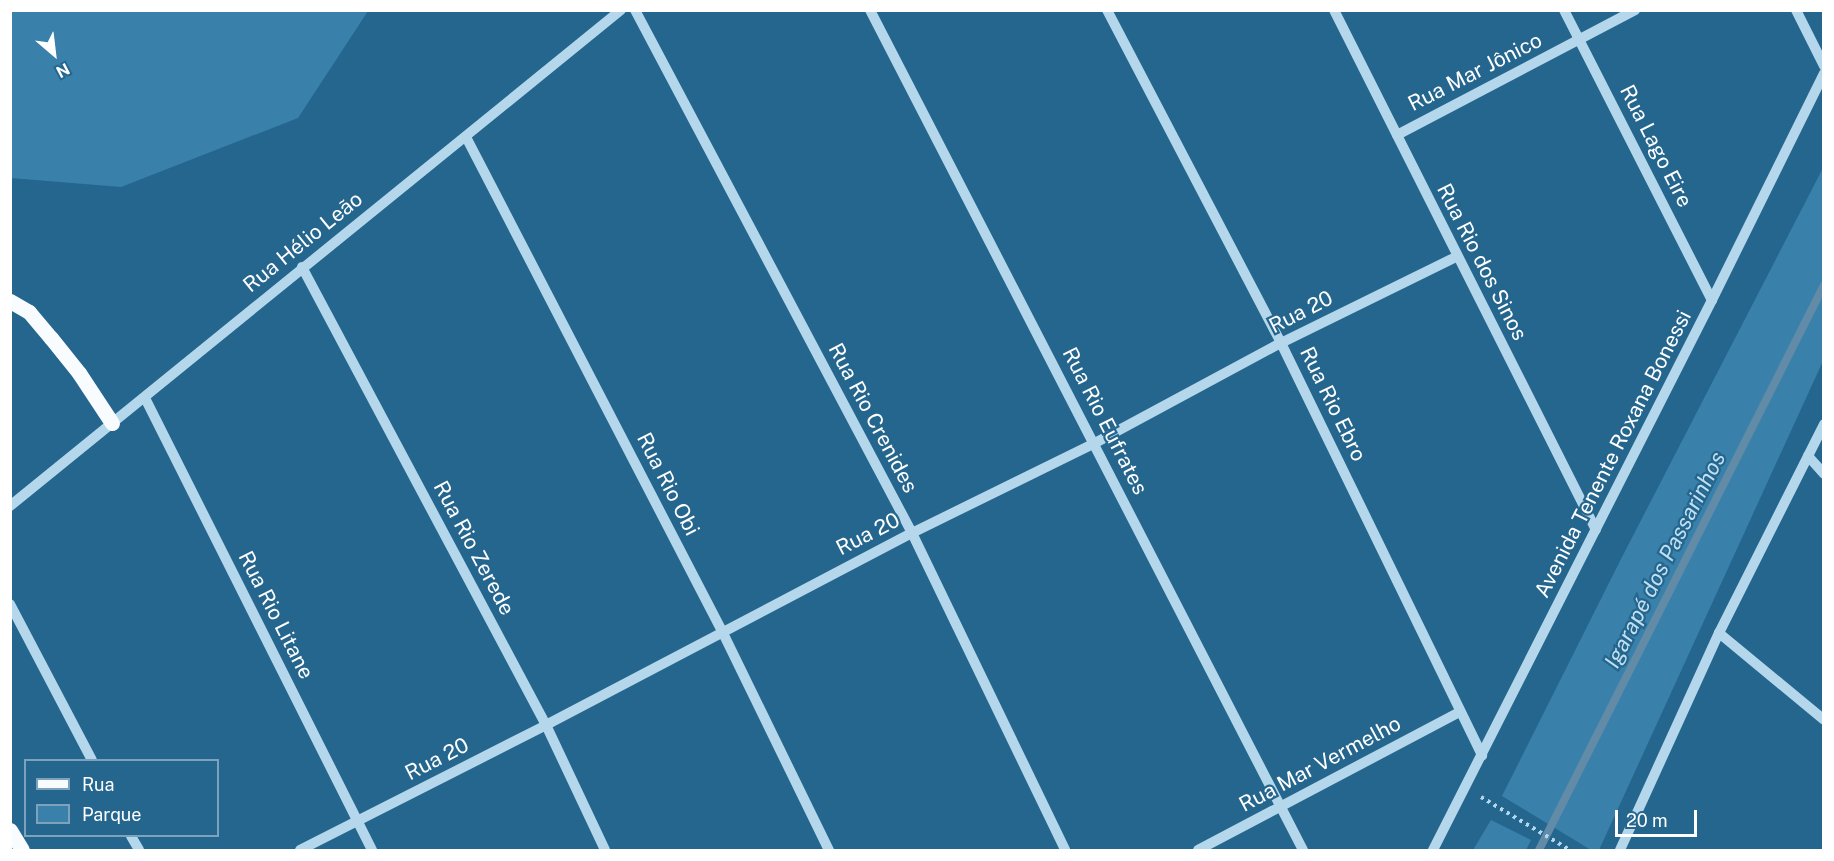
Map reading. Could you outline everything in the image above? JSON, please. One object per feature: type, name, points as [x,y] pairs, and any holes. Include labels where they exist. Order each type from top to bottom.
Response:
[{"type":"main road","points":[[10,301],[28,312],[51,338],[79,373],[112,423]]},
{"type":"main road","points":[[10,830],[22,850]]},
{"type":"street","name":"Rua Hélio Leão","points":[[10,506],[621,10]]},
{"type":"street","name":"Rua Rio Crenides","points":[[635,10],[912,532],[1065,850]]},
{"type":"street","name":"Rua Rio Eufrates","points":[[870,10],[1303,850]]},
{"type":"street","name":"Rua Rio Ebro","points":[[1107,10],[1281,343],[1482,756]]},
{"type":"street","name":"Rua Rio dos Sinos","points":[[1334,10],[1456,257],[1596,530]]},
{"type":"street","name":"Rua Lago Eire","points":[[1564,10],[1712,300]]},
{"type":"street","name":"Rua Mar Jônico","points":[[1397,135],[1635,10]]},
{"type":"street","points":[[1797,10],[1824,66]]},
{"type":"street","name":"Avenida Tenente Roxana Bonessi","points":[[1433,850],[1712,300],[1824,73]]},
{"type":"street","name":"Rua Rio Obi","points":[[466,137],[722,631],[829,850]]},
{"type":"street","name":"Rua 20","points":[[300,850],[546,725],[912,532],[1095,443],[1281,343],[1456,257]]},
{"type":"street","name":"Rua Rio Zerede","points":[[302,267],[546,725],[605,850]]},
{"type":"street","name":"Rua Rio Litane","points":[[145,398],[372,850]]},
{"type":"street","points":[[1620,850],[1719,633],[1824,424]]},
{"type":"street","points":[[1808,456],[1824,474]]},
{"type":"street","points":[[10,604],[91,759]]},
{"type":"street","points":[[1719,633],[1824,720]]},
{"type":"street","name":"Rua Mar Vermelho","points":[[1198,850],[1282,808],[1460,712]]},
{"type":"path","points":[[1489,801],[1570,850]]},
{"type":"green space","points":[[10,11],[368,11],[298,118],[121,187],[11,178]]},
{"type":"green space","points":[[1823,168],[1823,361],[1599,850],[1591,850],[1502,796],[1620,561]]},
{"type":"green space","points":[[1491,820],[1531,840],[1526,850],[1473,850]]},
{"type":"waterway","name":"Igarapé dos Passarinhos","points":[[1539,850],[1824,285]]}]
